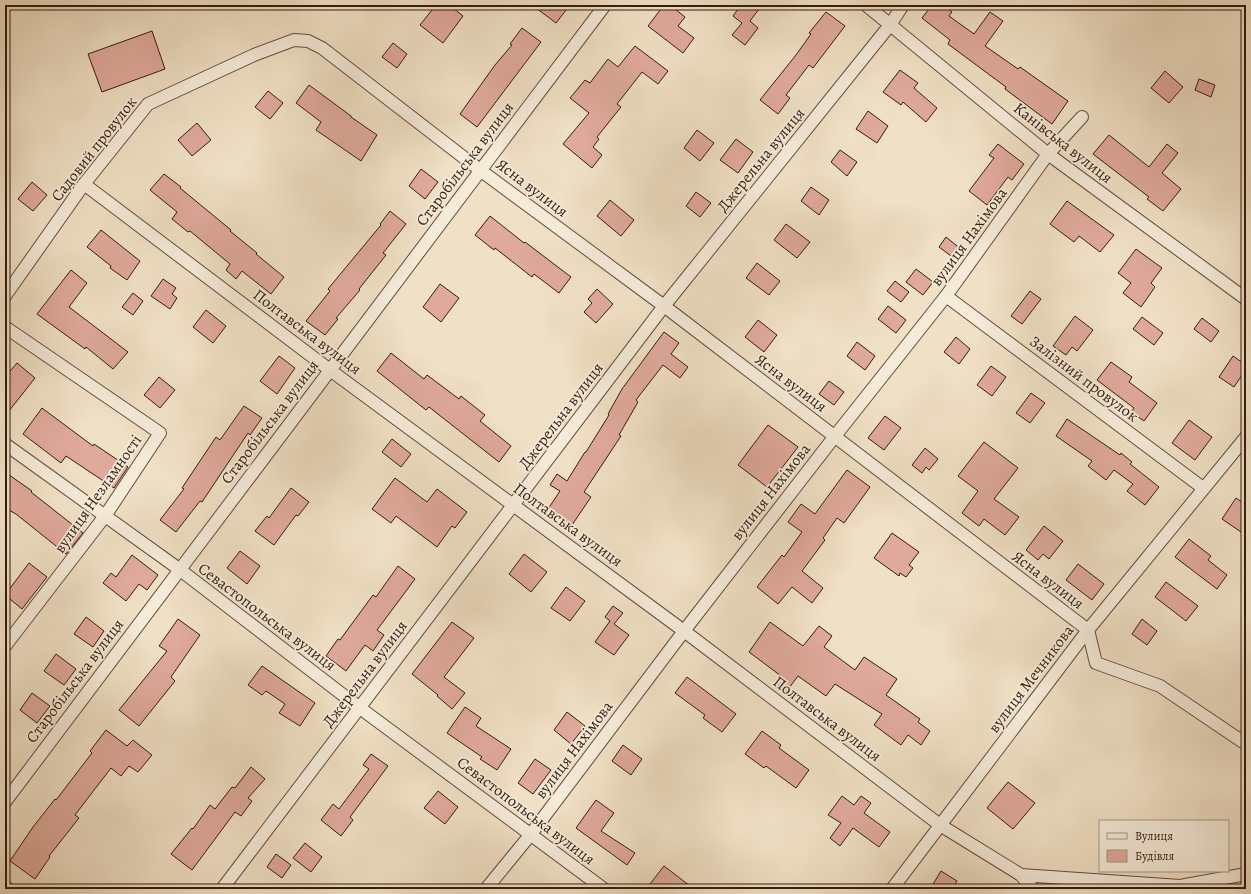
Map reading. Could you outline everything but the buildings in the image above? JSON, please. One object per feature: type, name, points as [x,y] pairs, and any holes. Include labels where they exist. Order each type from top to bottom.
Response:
[{"type":"street","name":"Старобільська вулиця","points":[[5,802],[605,5]]},
{"type":"street","name":"Канівська вулиця","points":[[866,5],[1048,154],[1246,299]]},
{"type":"street","name":"Джерельна вулиця","points":[[222,889],[664,306],[890,25],[903,5]]},
{"type":"street","name":"Садовий провулок","points":[[5,296],[84,184],[148,104],[254,55],[294,40],[308,41]]},
{"type":"street","name":"Ясна вулиця","points":[[308,41],[322,48],[480,170],[664,306],[1088,630],[1096,663],[1160,686],[1243,742],[1246,742]]},
{"type":"street","name":"вулиця Нахімова","points":[[486,889],[531,834],[684,631],[835,436],[946,296],[1048,154],[1082,117]]},
{"type":"street","name":"Полтавська вулиця","points":[[84,184],[330,370],[684,631],[940,825],[1021,876],[1033,889]]},
{"type":"street","name":"Залізний провулок","points":[[946,296],[1203,488]]},
{"type":"street","name":"вулиця Незламності","points":[[5,327],[160,433],[105,516],[5,646]]},
{"type":"street","name":"вулиця Мечникова","points":[[892,889],[1088,630],[1246,436]]},
{"type":"street","name":"Севастопольська вулиця","points":[[5,444],[179,570],[360,708],[604,889]]},
{"type":"street","points":[[1021,876],[1180,886],[1246,874]]},
{"type":"street","points":[[5,886],[8,889]]}]
